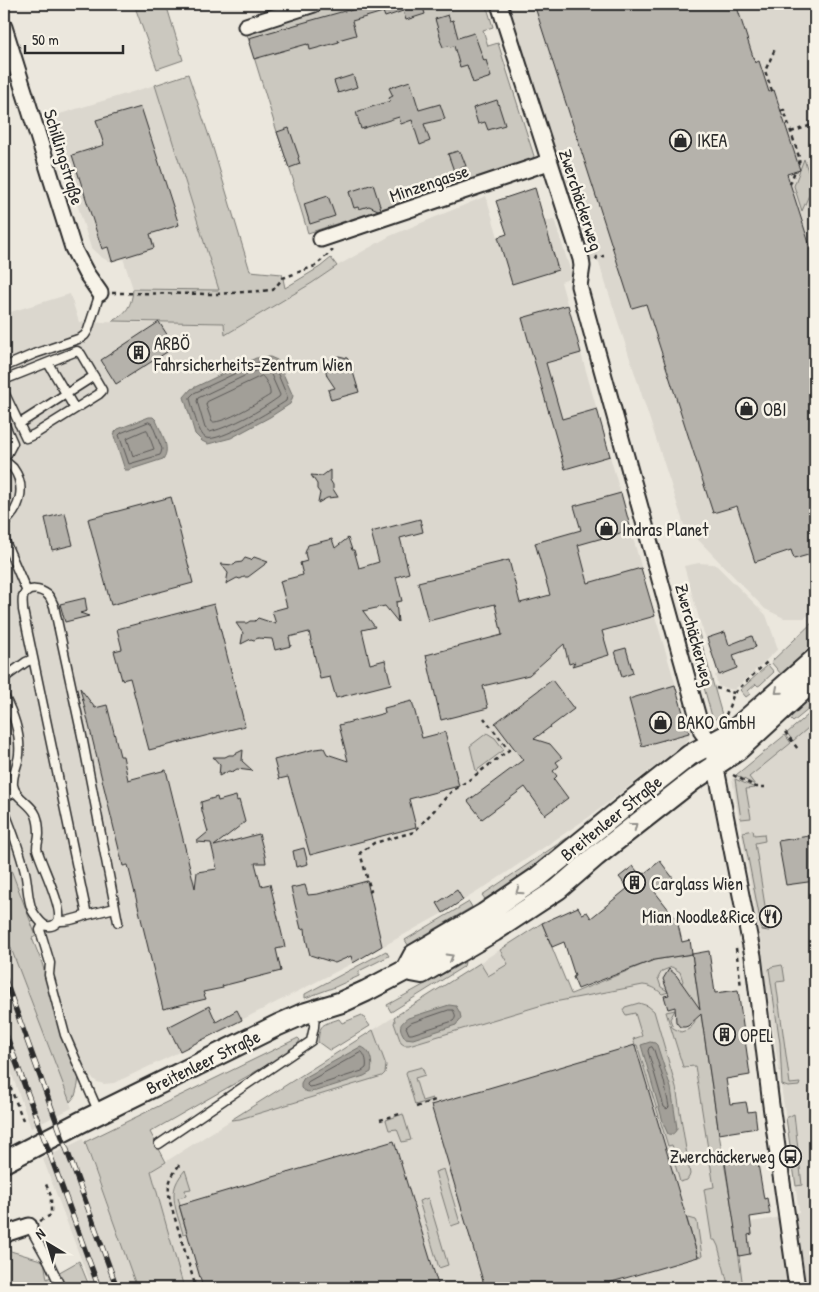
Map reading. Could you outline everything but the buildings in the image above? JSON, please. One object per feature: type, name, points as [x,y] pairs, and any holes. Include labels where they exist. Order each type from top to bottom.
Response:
[{"type":"main road","name":"Breitenleer Straße","points":[[4,1162],[278,1025],[315,1010],[342,1002],[406,970],[414,955],[521,890],[690,755],[731,733],[815,659]]},
{"type":"main road","name":"Breitenleer Straße","points":[[406,970],[422,973],[480,939],[558,889],[596,856],[692,780],[738,750],[815,679]]},
{"type":"street","points":[[246,26],[294,7],[314,4]]},
{"type":"street","name":"Zwerchäckerweg","points":[[500,4],[581,259],[582,266],[579,286],[702,732],[711,744],[716,765],[752,956],[797,1288]]},
{"type":"street","name":"Schillingstraße","points":[[4,27],[73,248],[86,273],[100,293]]},
{"type":"street","name":"Minzengasse","points":[[321,239],[549,162]]},
{"type":"street","points":[[4,1236],[29,1226]]},
{"type":"lane","points":[[4,367],[85,335],[100,293]]},
{"type":"lane","points":[[4,380],[78,351],[102,390],[102,392],[29,438],[26,438],[4,392]]},
{"type":"lane","points":[[48,363],[75,409]]},
{"type":"lane","points":[[19,424],[94,376]]},
{"type":"lane","points":[[4,424],[13,443],[7,448],[4,460],[13,469],[20,483],[21,496],[14,513],[4,523]]},
{"type":"lane","points":[[4,539],[27,592]]},
{"type":"lane","points":[[87,915],[23,610],[24,596],[27,592],[33,590],[43,591],[51,599],[54,606],[112,883],[118,922]]},
{"type":"lane","points":[[4,678],[26,662],[34,659]]},
{"type":"lane","points":[[4,696],[13,716],[18,740],[19,755],[13,781],[16,792],[33,810],[36,816],[39,833],[37,849],[58,910],[59,921]]},
{"type":"lane","points":[[4,797],[16,792]]},
{"type":"lane","points":[[4,810],[26,874],[30,903],[33,911],[43,924],[53,926],[59,921],[70,920],[115,908]]},
{"type":"lane","points":[[20,854],[37,849]]},
{"type":"lane","points":[[43,924],[40,930],[50,963],[49,975],[65,1035],[99,1113]]},
{"type":"lane","points":[[159,1144],[311,1041],[315,1010]]},
{"type":"lane","points":[[29,1226],[61,1288]]},
{"type":"path","points":[[772,91],[765,71],[775,49]]},
{"type":"path","points":[[781,112],[784,110],[800,160],[798,164]]},
{"type":"path","points":[[791,132],[815,124]]},
{"type":"path","points":[[790,184],[795,171]]},
{"type":"path","points":[[100,293],[217,294],[273,290],[283,278],[315,266],[334,249],[340,233]]},
{"type":"path","points":[[725,718],[734,693],[767,662]]},
{"type":"path","points":[[716,688],[734,693]]},
{"type":"path","points":[[370,892],[360,853],[374,843],[414,832],[451,792],[509,750],[484,718]]},
{"type":"path","points":[[785,732],[798,749]]},
{"type":"path","points":[[733,775],[756,787],[765,786]]},
{"type":"path","points":[[4,1072],[23,1120]]},
{"type":"path","points":[[416,1107],[438,1099]]},
{"type":"path","points":[[380,1120],[403,1113]]},
{"type":"path","points":[[179,1165],[169,1181],[169,1196],[196,1288]]},
{"type":"path","points":[[29,1226],[51,1216],[51,1196],[45,1182]]},
{"type":"shaded area","points":[[134,4],[166,4],[183,60],[157,69]]},
{"type":"shaded area","points":[[333,4],[486,4],[493,27],[483,30],[488,46],[498,43],[534,156],[531,161],[308,233],[294,182],[246,31]]},
{"type":"shaded area","points":[[508,4],[815,4],[815,609],[805,618],[784,618],[765,609],[684,525],[598,260],[591,262]]},
{"type":"shaded area","points":[[188,74],[213,148],[250,271],[282,274],[285,288],[320,267],[331,258],[337,266],[225,335],[224,323],[112,321],[130,305],[133,289],[219,290],[155,85]]},
{"type":"shaded area","points":[[155,85],[219,290],[133,289],[123,258],[108,261],[91,248],[50,117]]},
{"type":"shaded area","points":[[804,159],[813,186],[802,211],[794,186]]},
{"type":"shaded area","points":[[486,196],[498,237],[554,219],[571,272],[569,279],[561,282],[690,733],[689,739],[589,817],[443,913],[353,963],[169,1057],[114,1083],[104,1084],[97,1082],[85,1070],[72,1041],[56,983],[54,963],[47,964],[4,851],[4,314],[70,294],[79,322],[224,323],[225,335],[337,266],[390,236]]},
{"type":"shaded area","points":[[699,563],[717,566],[766,615],[778,649],[734,690],[718,686],[715,675],[719,674],[701,625],[684,566]]},
{"type":"shaded area","points":[[815,620],[815,646],[781,674],[771,662]]},
{"type":"shaded area","points":[[698,630],[722,715],[713,720],[689,633]]},
{"type":"shaded area","points":[[768,665],[774,672],[760,685],[756,684],[748,691],[750,694],[746,697],[740,690]]},
{"type":"shaded area","points":[[815,691],[815,704],[793,722],[787,716]]},
{"type":"shaded area","points":[[815,709],[815,1288],[184,1288],[151,1171],[542,923],[571,994],[654,960],[692,954],[734,1224],[771,1219],[799,1212],[761,945],[732,779]]},
{"type":"shaded area","points":[[815,709],[815,722],[793,741],[787,733]]},
{"type":"shaded area","points":[[487,733],[495,738],[504,750],[476,771],[470,746]]},
{"type":"shaded area","points":[[785,735],[791,743],[749,777],[755,785],[736,775]]},
{"type":"shaded area","points":[[735,779],[755,788],[746,789],[751,818],[741,819]]},
{"type":"shaded area","points":[[753,830],[754,835],[764,834],[765,841],[755,843],[769,931],[762,930],[743,832]]},
{"type":"shaded area","points":[[567,838],[570,840],[514,884],[512,882],[485,899],[482,895]]},
{"type":"shaded area","points":[[4,851],[36,936],[32,938],[42,963],[63,1035],[79,1074],[75,1096],[70,1102],[4,930]]},
{"type":"shaded area","points":[[469,902],[472,907],[408,945],[405,940]]},
{"type":"shaded area","points":[[542,923],[571,994],[654,960],[692,954],[719,1134],[734,1219],[743,1288],[729,1288],[718,1246],[715,1240],[712,1240],[704,1189],[714,1187],[695,1066],[683,1067],[666,1012],[675,1010],[670,1019],[673,1028],[681,1032],[690,1029],[695,1021],[679,988],[683,981],[680,972],[672,967],[662,971],[658,978],[661,987],[669,992],[662,994],[658,990],[643,985],[549,1003],[409,1045],[401,1043],[394,1023],[394,1017],[480,963],[488,976],[508,964],[500,950]]},
{"type":"shaded area","points":[[4,930],[72,1108],[31,1128],[4,1052]]},
{"type":"shaded area","points":[[386,951],[389,956],[359,971],[359,976],[305,998],[305,994]]},
{"type":"shaded area","points":[[465,962],[463,967],[391,1012],[387,1005]]},
{"type":"shaded area","points":[[782,965],[785,981],[776,982],[790,1084],[800,1083],[799,1086],[788,1087],[782,1085],[780,1043],[769,969]]},
{"type":"shaded area","points":[[639,1003],[648,1006],[654,1011],[676,1087],[690,1174],[687,1180],[680,1182],[673,1157],[675,1153],[672,1145],[668,1146],[637,1045],[635,1045],[633,1039],[642,1036],[635,1013],[626,1015],[623,1010],[625,1007]]},
{"type":"shaded area","points":[[362,1015],[370,1026],[333,1049],[329,1050],[318,1042],[321,1028],[325,1024],[339,1019],[342,1023]]},
{"type":"shaded area","points":[[373,1030],[386,1065],[385,1073],[382,1076],[240,1119],[231,1120]]},
{"type":"shaded area","points":[[298,1038],[300,1040],[295,1049],[150,1132],[166,1162],[151,1171],[184,1288],[137,1288],[85,1142]]},
{"type":"shaded area","points":[[422,1067],[425,1075],[415,1078],[422,1101],[432,1098],[432,1100],[415,1105],[406,1073],[407,1071]]},
{"type":"shaded area","points":[[403,1114],[411,1140],[402,1142],[397,1129],[389,1130],[386,1120]]},
{"type":"shaded area","points":[[794,1114],[802,1185],[796,1186],[786,1118]]},
{"type":"shaded area","points":[[83,1139],[137,1288],[92,1288],[43,1159]]},
{"type":"shaded area","points":[[444,1169],[460,1223],[451,1226],[435,1172]]},
{"type":"shaded area","points":[[185,1170],[191,1189],[185,1190],[186,1196],[178,1198],[187,1233],[183,1234],[176,1209],[174,1190]]},
{"type":"shaded area","points":[[428,1198],[448,1265],[439,1268],[419,1201]]},
{"type":"shaded area","points":[[689,1218],[697,1222],[702,1256],[698,1257],[687,1219]]},
{"type":"shaded area","points":[[4,1249],[44,1261],[47,1279],[79,1261],[90,1288],[4,1288]]},
{"type":"water","points":[[270,357],[277,360],[293,396],[290,404],[231,438],[208,444],[202,441],[195,434],[184,397],[191,389],[256,358]]},
{"type":"water","points":[[153,417],[156,420],[162,434],[166,445],[165,455],[163,459],[125,470],[114,436],[115,432],[118,429]]},
{"type":"water","points":[[449,1005],[456,1006],[460,1013],[461,1018],[456,1025],[413,1039],[405,1038],[400,1027],[408,1018]]},
{"type":"water","points":[[650,1042],[657,1045],[671,1088],[677,1128],[671,1134],[668,1134],[664,1125],[641,1045]]},
{"type":"water","points":[[360,1047],[369,1053],[372,1064],[371,1072],[316,1091],[310,1092],[301,1088],[304,1078]]},
{"type":"railway","points":[[4,977],[117,1288]]},
{"type":"railway","points":[[4,1029],[99,1288]]},
{"type":"place","name":"IKEA","points":[[681,140]]},
{"type":"place","name":"ARBÖ Fahrsicherheits-Zentrum Wien","points":[[138,353]]},
{"type":"place","name":"OBI","points":[[747,409]]},
{"type":"place","name":"Indras Planet","points":[[606,529]]},
{"type":"place","name":"BAKO GmbH","points":[[661,722]]},
{"type":"place","name":"Carglass Wien","points":[[635,883]]},
{"type":"place","name":"Mian Noodle&Rice","points":[[771,916]]},
{"type":"place","name":"OPEL","points":[[724,1035]]},
{"type":"place","name":"Zwerchäckerweg","points":[[791,1156]]}]
